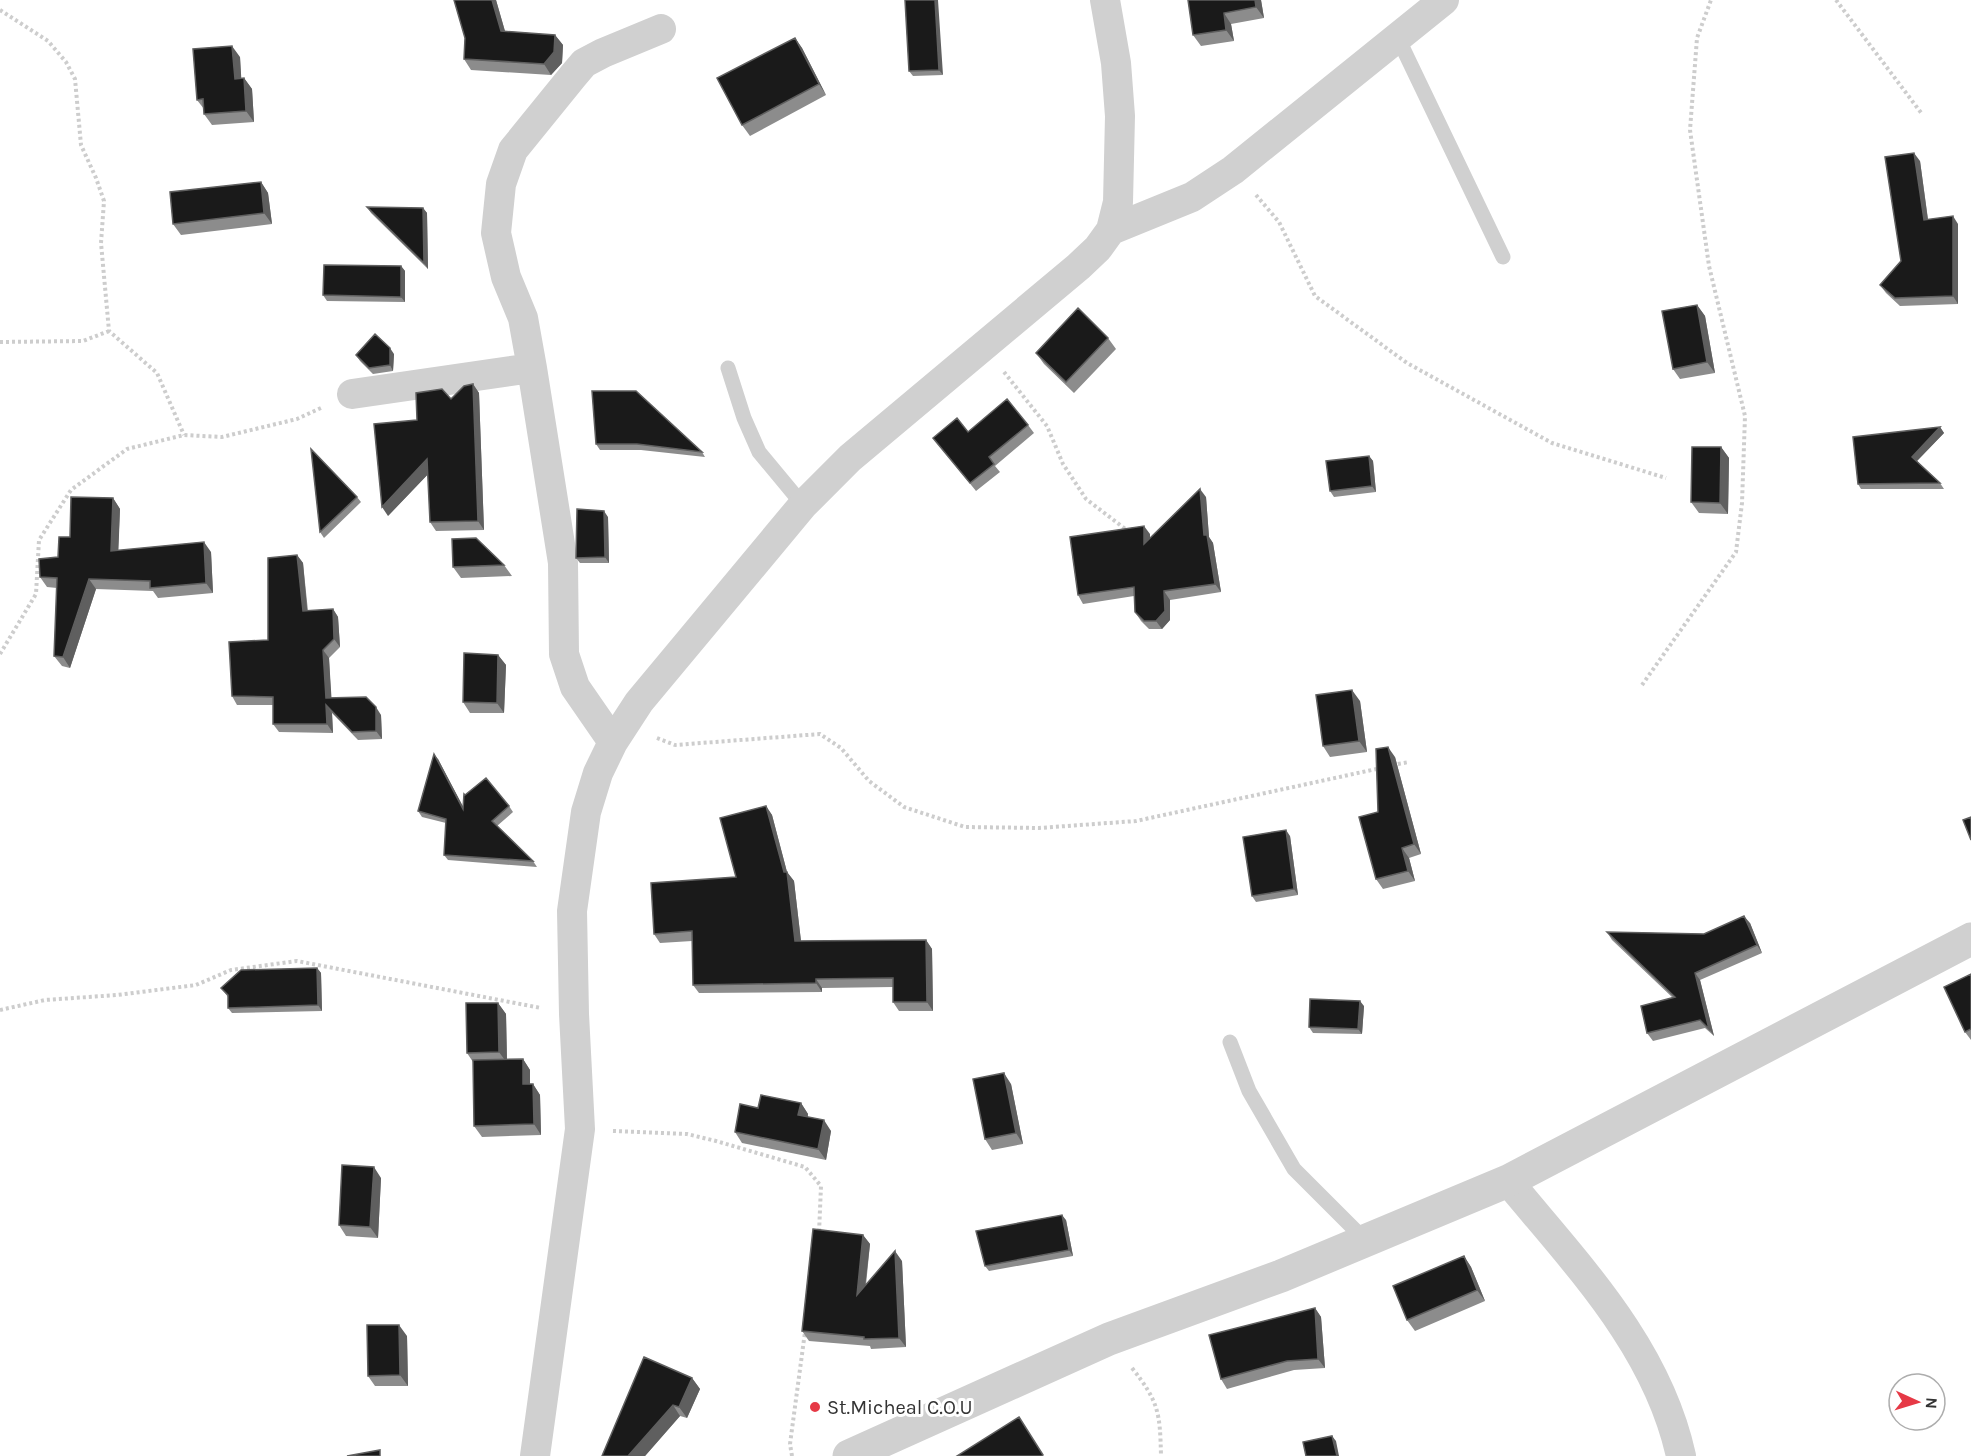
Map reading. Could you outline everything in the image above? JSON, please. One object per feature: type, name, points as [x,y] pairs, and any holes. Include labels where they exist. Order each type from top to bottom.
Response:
[{"type":"street","points":[[535,1456],[580,1129],[572,911],[586,812],[598,773],[619,733],[639,702],[803,505],[850,458],[1092,254],[1111,230],[1118,202],[1120,116],[1116,63],[1105,0]]},
{"type":"street","points":[[1111,230],[1192,197],[1233,170],[1444,0]]},
{"type":"street","points":[[619,733],[575,687],[564,654],[563,563],[532,368],[523,318],[506,277],[496,233],[501,184],[513,150],[584,63],[661,29]]},
{"type":"street","points":[[352,394],[532,368]]},
{"type":"street","points":[[849,1456],[1109,1339],[1281,1276],[1508,1181],[1971,939]]},
{"type":"street","points":[[1508,1181],[1618,1317],[1651,1371],[1675,1429],[1681,1456]]},
{"type":"lane","points":[[1397,36],[1503,257]]},
{"type":"lane","points":[[728,368],[744,418],[759,452],[803,505]]},
{"type":"lane","points":[[1230,1042],[1249,1091],[1294,1169],[1365,1240]]},
{"type":"path","points":[[1642,685],[1736,552],[1742,503],[1745,416],[1709,266],[1690,130],[1697,38],[1712,0]]},
{"type":"path","points":[[1836,0],[1922,114]]},
{"type":"path","points":[[0,10],[48,41],[66,62],[75,79],[81,145],[104,201],[101,243],[109,331],[157,373],[184,435]]},
{"type":"path","points":[[1233,170],[1279,222],[1315,296],[1407,363],[1552,443],[1666,478]]},
{"type":"path","points":[[0,342],[83,341],[109,331]]},
{"type":"path","points":[[982,346],[1047,426],[1063,464],[1086,499],[1135,537]]},
{"type":"path","points":[[0,654],[36,594],[39,540],[71,490],[127,449],[184,435],[222,436],[297,419],[352,394]]},
{"type":"path","points":[[619,733],[675,745],[820,734],[841,748],[869,781],[904,807],[965,827],[1039,828],[1136,821],[1409,762]]},
{"type":"path","points":[[0,1010],[45,1000],[117,995],[196,985],[231,970],[297,961],[574,1014]]},
{"type":"path","points":[[580,1129],[687,1134],[805,1167],[821,1185],[818,1237]]},
{"type":"path","points":[[792,1456],[790,1444],[806,1329]]},
{"type":"path","points":[[1109,1339],[1149,1390],[1160,1419],[1161,1456]]},
{"type":"building","points":[[454,0],[492,0],[501,31],[555,35],[554,52],[544,64],[464,59],[465,38]]},
{"type":"building","points":[[905,0],[935,0],[939,70],[909,71]]},
{"type":"building","points":[[1188,0],[1255,0],[1256,7],[1224,13],[1226,30],[1193,35]]},
{"type":"building","points":[[795,38],[819,84],[742,125],[717,78]]},
{"type":"building","points":[[232,46],[235,79],[244,78],[246,111],[204,114],[203,99],[197,100],[193,49]]},
{"type":"building","points":[[1914,153],[1924,220],[1953,216],[1953,296],[1895,298],[1880,285],[1901,261],[1885,157]]},
{"type":"building","points":[[261,182],[264,213],[173,224],[170,192]]},
{"type":"building","points":[[367,207],[423,208],[424,263]]},
{"type":"building","points":[[324,265],[401,266],[401,297],[323,295]]},
{"type":"building","points":[[1697,305],[1707,362],[1673,369],[1662,311]]},
{"type":"building","points":[[1078,308],[1108,338],[1066,382],[1036,353]]},
{"type":"building","points":[[375,334],[390,348],[390,365],[369,368],[356,355]]},
{"type":"building","points":[[473,384],[478,521],[430,522],[427,459],[382,507],[374,424],[417,420],[416,393],[442,389],[451,399],[464,386]]},
{"type":"building","points":[[592,391],[636,391],[702,452],[637,444],[596,444]]},
{"type":"building","points":[[1007,399],[1028,425],[989,457],[994,464],[970,483],[933,438],[957,418],[968,432]]},
{"type":"building","points":[[1940,427],[1912,457],[1940,483],[1858,484],[1853,437]]},
{"type":"building","points":[[1692,447],[1721,447],[1720,503],[1691,502]]},
{"type":"building","points":[[311,449],[357,497],[320,532]]},
{"type":"building","points":[[1369,456],[1372,486],[1330,491],[1326,461]]},
{"type":"building","points":[[1200,489],[1204,535],[1207,535],[1215,584],[1164,591],[1165,611],[1156,621],[1144,621],[1135,612],[1134,587],[1078,595],[1070,537],[1144,526],[1144,544]]},
{"type":"building","points":[[71,497],[113,498],[111,551],[204,542],[206,583],[150,588],[150,581],[89,579],[63,657],[54,656],[57,578],[40,577],[39,559],[58,557],[59,537],[70,537]]},
{"type":"building","points":[[577,509],[604,511],[605,557],[576,558]]},
{"type":"building","points":[[476,538],[504,565],[453,567],[452,539]]},
{"type":"building","points":[[297,555],[303,611],[333,609],[334,639],[323,650],[326,698],[366,697],[376,707],[376,731],[352,732],[326,705],[327,724],[273,724],[273,697],[232,696],[229,642],[268,640],[268,558]]},
{"type":"building","points":[[464,653],[498,655],[497,703],[463,702]]},
{"type":"building","points":[[1352,690],[1359,741],[1323,746],[1316,695]]},
{"type":"building","points":[[1388,747],[1414,844],[1402,848],[1408,871],[1376,879],[1359,817],[1378,812],[1376,749]]},
{"type":"building","points":[[434,754],[463,809],[464,794],[486,778],[509,806],[492,821],[533,861],[444,855],[446,819],[418,811]]},
{"type":"building","points":[[766,806],[784,872],[787,872],[795,941],[926,940],[927,1002],[893,1002],[893,978],[816,979],[816,983],[693,985],[692,931],[654,934],[651,883],[736,877],[720,818]]},
{"type":"building","points":[[1971,817],[1971,840],[1963,820]]},
{"type":"building","points":[[1286,830],[1294,889],[1252,896],[1243,837]]},
{"type":"building","points":[[1744,916],[1757,945],[1695,973],[1709,1029],[1700,1020],[1647,1033],[1641,1006],[1675,997],[1607,932],[1704,934]]},
{"type":"building","points":[[317,968],[318,1005],[228,1008],[228,995],[221,988],[241,970]]},
{"type":"building","points":[[1971,974],[1971,1029],[1965,1032],[1944,987]]},
{"type":"building","points":[[1310,999],[1360,1001],[1358,1029],[1309,1027]]},
{"type":"building","points":[[466,1003],[498,1003],[499,1052],[467,1053]]},
{"type":"building","points":[[523,1059],[523,1084],[533,1084],[534,1124],[474,1126],[473,1060]]},
{"type":"building","points":[[1004,1073],[1016,1133],[985,1139],[973,1079]]},
{"type":"building","points":[[761,1095],[801,1103],[798,1115],[824,1120],[818,1149],[735,1132],[740,1104],[758,1108]]},
{"type":"building","points":[[342,1165],[374,1167],[370,1227],[339,1225]]},
{"type":"building","points":[[1062,1215],[1069,1250],[985,1266],[976,1231]]},
{"type":"building","points":[[813,1229],[863,1235],[857,1295],[895,1251],[899,1338],[864,1339],[864,1337],[802,1331]]},
{"type":"building","points":[[1464,1256],[1477,1290],[1407,1320],[1393,1286]]},
{"type":"building","points":[[1315,1308],[1318,1359],[1287,1361],[1221,1379],[1209,1335]]},
{"type":"building","points":[[367,1325],[399,1325],[400,1375],[368,1376]]},
{"type":"building","points":[[644,1357],[692,1378],[679,1407],[673,1405],[628,1456],[602,1456]]},
{"type":"building","points":[[1019,1417],[1042,1456],[957,1456]]},
{"type":"building","points":[[1332,1436],[1337,1456],[1306,1456],[1303,1442]]},
{"type":"building","points":[[380,1450],[380,1456],[347,1456]]},
{"type":"place","name":"St.Micheal C.O.U","points":[[815,1407]]}]
